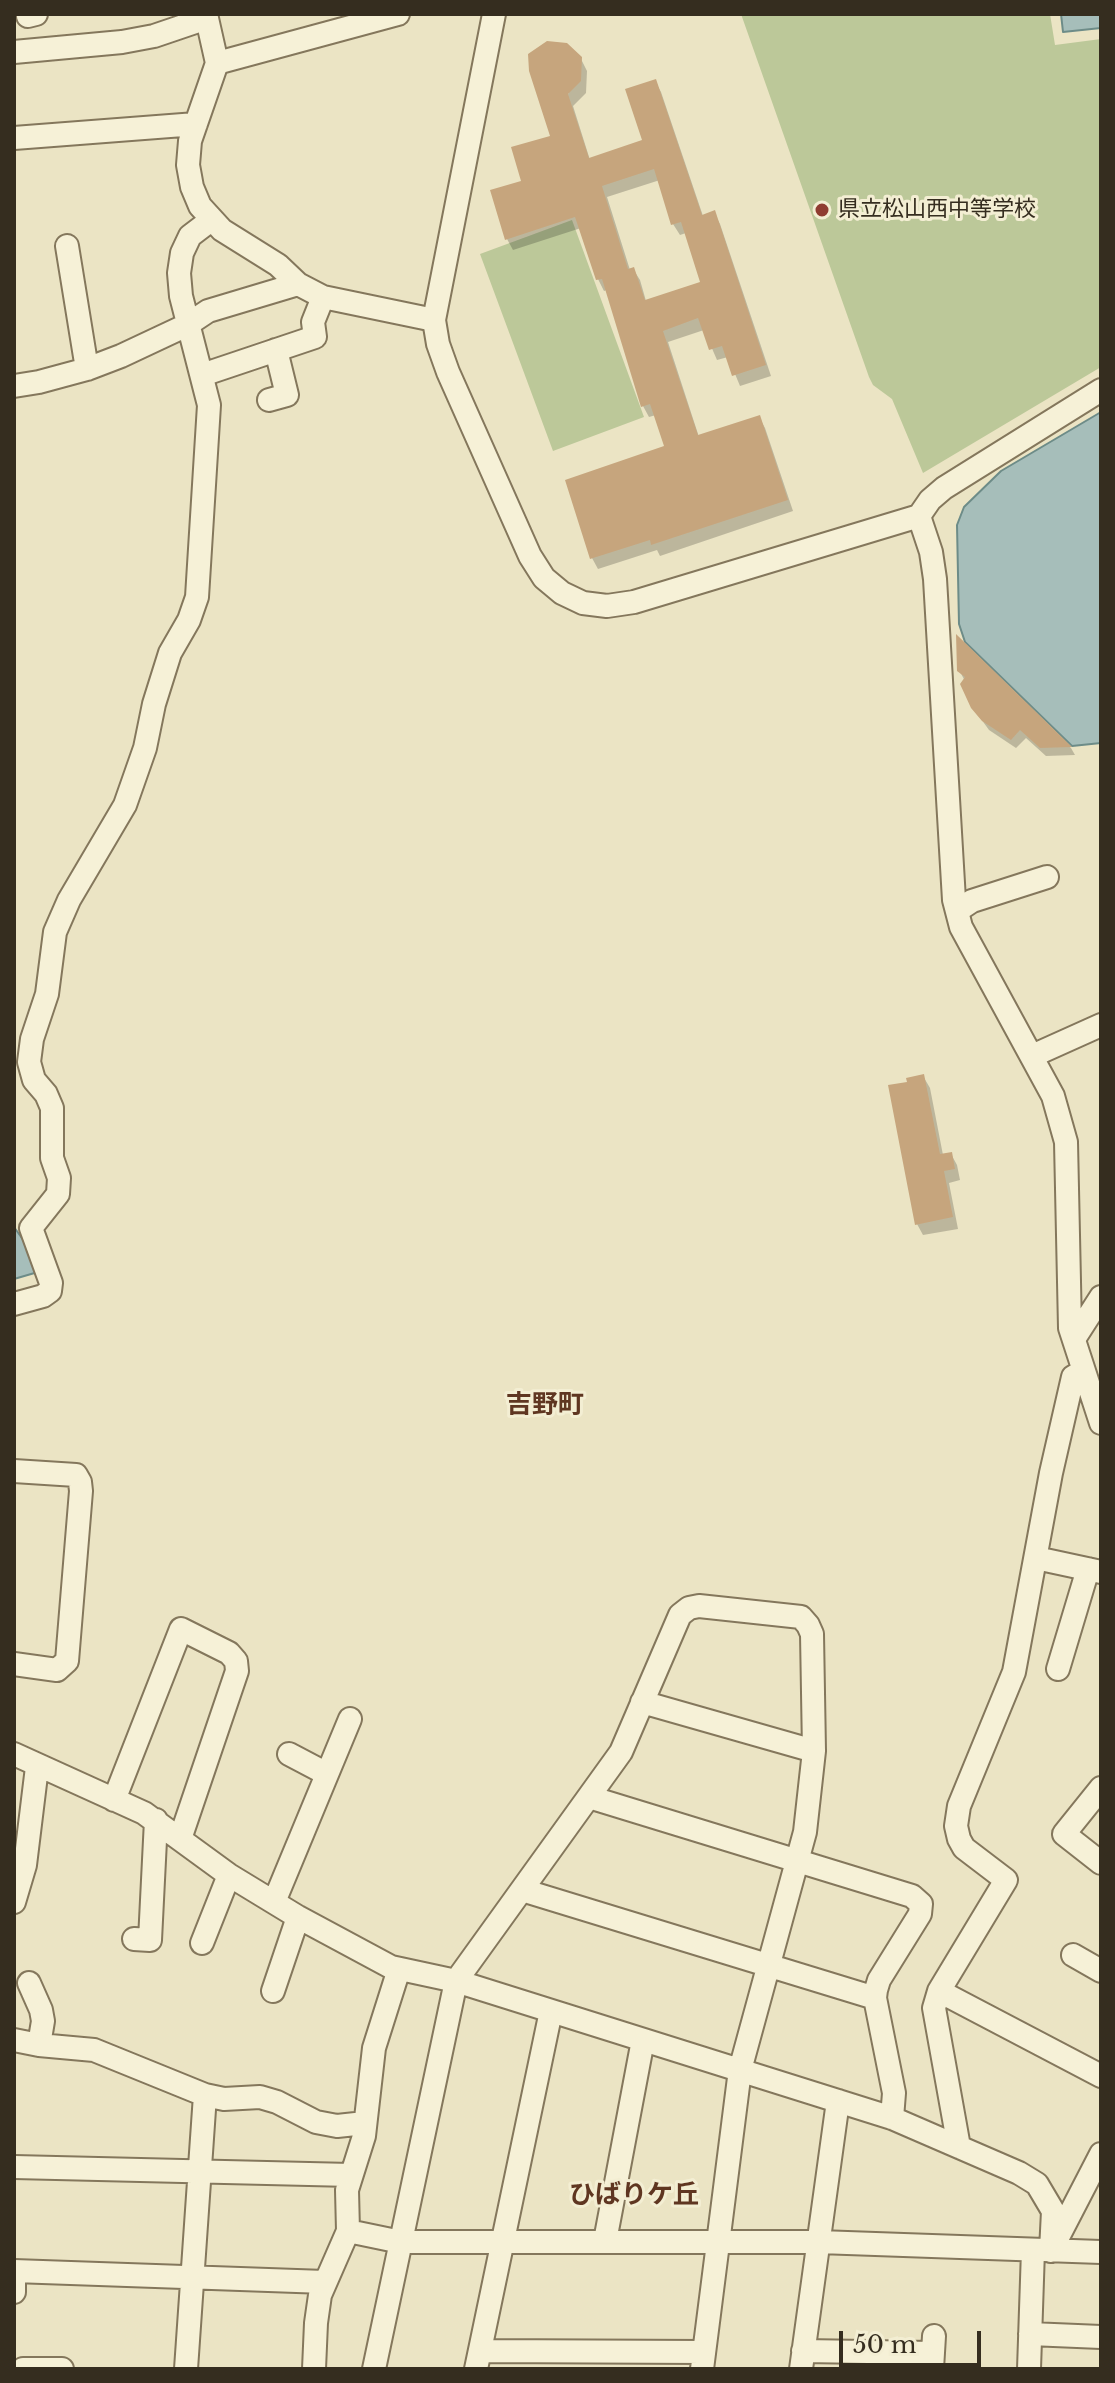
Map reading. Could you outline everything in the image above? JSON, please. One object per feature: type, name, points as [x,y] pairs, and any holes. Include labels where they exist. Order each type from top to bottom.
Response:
[{"type":"street","points":[[217,63],[398,14]]},
{"type":"street","points":[[494,14],[434,320],[448,372],[530,556],[544,578],[562,593],[583,603],[607,606],[634,602],[919,516],[930,500],[944,488],[1101,390]]},
{"type":"street","points":[[14,52],[122,42],[154,36],[207,16],[217,63],[190,141],[190,176],[200,206],[211,220],[278,265],[298,284],[323,297],[434,320]]},
{"type":"street","points":[[14,138],[196,124]]},
{"type":"street","points":[[14,1304],[43,1296],[50,1291],[51,1283],[31,1228],[58,1194],[59,1178],[52,1158],[52,1108],[46,1094],[34,1080],[29,1062],[32,1039],[47,994],[55,932],[69,900],[125,805],[145,748],[154,704],[170,653],[189,620],[197,597],[209,405],[187,325],[179,273],[182,253],[190,236],[211,220]]},
{"type":"street","points":[[67,246],[87,369]]},
{"type":"street","points":[[14,386],[87,369],[187,325],[208,311],[298,284]]},
{"type":"street","points":[[52,296],[74,292]]},
{"type":"street","points":[[202,375],[315,337],[313,322],[323,297]]},
{"type":"street","points":[[269,400],[287,395],[276,350]]},
{"type":"street","points":[[919,516],[931,552],[935,579],[957,911],[967,939],[1053,1096],[1066,1142],[1070,1328],[1101,1423]]},
{"type":"street","points":[[957,911],[972,901],[1047,877]]},
{"type":"street","points":[[1032,1056],[1101,1025]]},
{"type":"street","points":[[1074,1339],[1101,1297]]},
{"type":"street","points":[[959,2147],[934,2008],[939,1991],[1006,1880],[964,1848],[956,1826],[959,1806],[1014,1672],[1051,1473],[1073,1377],[1083,1371]]},
{"type":"street","points":[[14,1471],[76,1475],[81,1491],[67,1661],[63,1668],[57,1670],[14,1664]]},
{"type":"street","points":[[1036,1558],[1094,1570],[1058,1669]]},
{"type":"street","points":[[374,2369],[456,1981],[621,1752],[680,1615],[689,1608],[699,1606],[801,1617],[812,1634],[814,1751],[807,1819],[798,1863],[740,2070],[703,2361],[478,2360],[551,2011]]},
{"type":"street","points":[[114,1800],[181,1629],[229,1653],[236,1661],[237,1671],[180,1839]]},
{"type":"street","points":[[642,1702],[814,1751]]},
{"type":"street","points":[[274,1902],[350,1719]]},
{"type":"street","points":[[14,1754],[156,1820],[229,1875],[298,1917],[391,1967],[456,1981],[892,2118],[1019,2173],[1037,2184],[1053,2211],[1042,2251],[1030,2334],[1029,2369]]},
{"type":"street","points":[[289,1754],[327,1774]]},
{"type":"street","points":[[14,1902],[25,1865],[37,1767]]},
{"type":"street","points":[[1101,1788],[1064,1834],[1101,1863]]},
{"type":"street","points":[[589,1797],[912,1896],[921,1904],[920,1914],[879,1980],[875,1998],[894,2093],[892,2118]]},
{"type":"street","points":[[134,1939],[150,1940],[156,1820]]},
{"type":"street","points":[[202,1943],[229,1875]]},
{"type":"street","points":[[522,1890],[875,1998]]},
{"type":"street","points":[[273,1991],[298,1917]]},
{"type":"street","points":[[314,2369],[320,2295],[348,2231],[346,2205],[351,2175],[364,2136],[374,2048],[399,1969]]},
{"type":"street","points":[[29,1983],[43,2021],[39,2045]]},
{"type":"street","points":[[939,1991],[1101,2076]]},
{"type":"street","points":[[14,2040],[94,2050],[205,2095],[224,2099],[260,2097],[316,2122],[337,2126],[365,2123]]},
{"type":"street","points":[[605,2241],[643,2040]]},
{"type":"street","points":[[186,2369],[205,2095]]},
{"type":"street","points":[[838,2101],[802,2360],[933,2353]]},
{"type":"street","points":[[1042,2251],[1101,2154]]},
{"type":"street","points":[[14,2167],[351,2175]]},
{"type":"street","points":[[348,2231],[401,2242],[819,2242],[1101,2252]]},
{"type":"street","points":[[14,2292],[14,2271],[325,2282]]},
{"type":"street","points":[[1030,2334],[1101,2337]]},
{"type":"street","points":[[23,2369],[62,2369]]},
{"type":"green space","points":[[741,14],[1050,14],[1055,45],[1101,39],[1101,367],[923,473],[892,399],[873,385],[869,377]]},
{"type":"green space","points":[[572,220],[644,417],[553,451],[480,254]]},
{"type":"water","points":[[1061,14],[1101,14],[1101,28],[1063,32]]},
{"type":"water","points":[[1101,412],[1101,743],[1072,746],[965,642],[959,624],[957,525],[964,507],[1001,471]]},
{"type":"water","points":[[14,1227],[38,1272],[14,1279]]},
{"type":"building","points":[[547,41],[567,43],[582,57],[581,81],[568,94],[589,158],[642,140],[625,89],[656,79],[702,215],[715,210],[766,365],[732,376],[722,346],[709,350],[698,318],[663,331],[698,435],[760,415],[788,500],[651,545],[650,540],[590,559],[565,480],[664,446],[650,404],[641,407],[602,279],[596,280],[575,217],[505,240],[490,190],[521,181],[511,147],[550,136],[529,71],[528,54]],"holes":[[[654,169],[671,225],[681,222],[700,282],[645,300],[634,267],[628,269],[602,186]]]},
{"type":"building","points":[[956,634],[1072,747],[1040,748],[1020,730],[1011,740],[982,721],[971,708],[960,684],[965,677],[957,671]]},
{"type":"building","points":[[924,1074],[940,1154],[952,1152],[955,1169],[944,1171],[953,1217],[915,1225],[888,1085],[907,1082],[906,1078]]},
{"type":"place","name":"県立松山西中等学校","points":[[822,210]]},
{"type":"district","name":"吉野町","points":[[545,1406]]},
{"type":"district","name":"ひばりケ丘","points":[[634,2196]]}]
